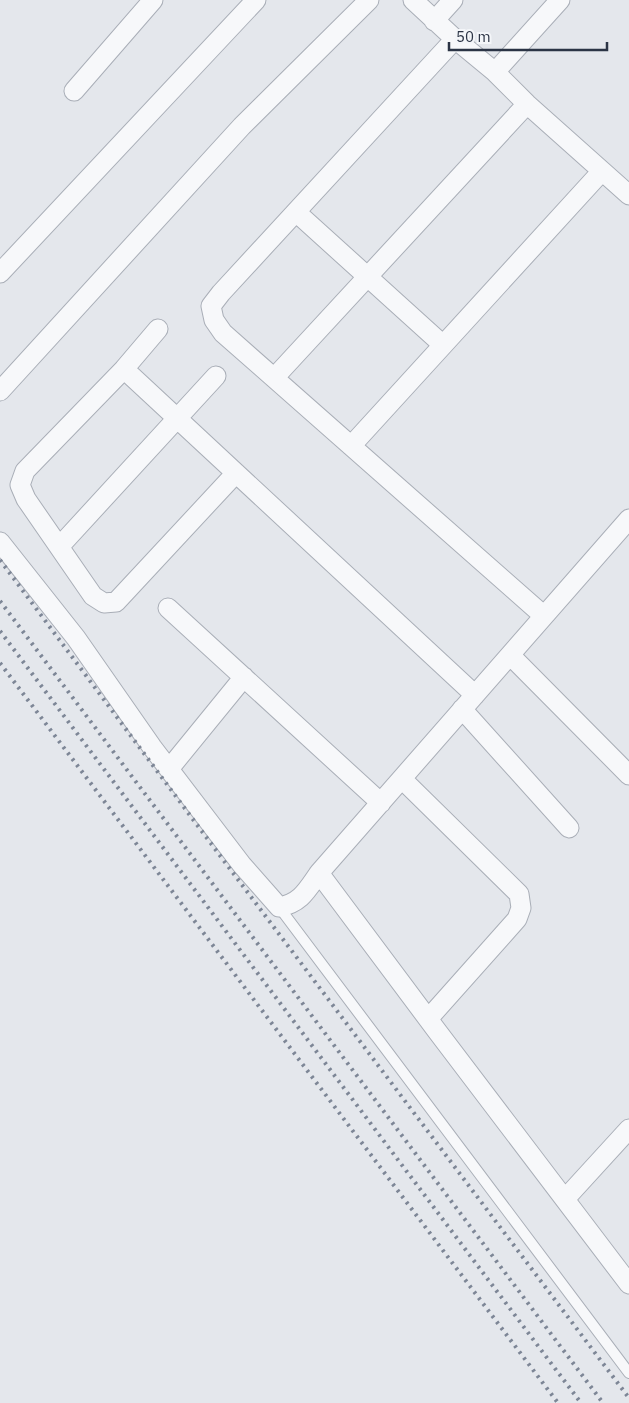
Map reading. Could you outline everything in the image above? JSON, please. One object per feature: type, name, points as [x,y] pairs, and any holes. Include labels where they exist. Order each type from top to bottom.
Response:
[{"type":"street","points":[[74,91],[153,0]]},
{"type":"street","points":[[0,273],[256,0]]},
{"type":"street","points":[[0,392],[242,126],[369,0]]},
{"type":"street","points":[[413,0],[434,21],[495,72],[527,104],[629,195]]},
{"type":"street","points":[[434,21],[453,0]]},
{"type":"street","points":[[495,72],[560,0]]},
{"type":"street","points":[[455,39],[211,306],[214,320],[223,333],[544,616]]},
{"type":"street","points":[[274,378],[527,104]]},
{"type":"street","points":[[351,446],[602,170]]},
{"type":"street","points":[[296,212],[443,345]]},
{"type":"street","points":[[158,329],[124,369],[25,471],[20,485],[26,499],[93,596],[104,603],[116,602],[236,473]]},
{"type":"street","points":[[124,369],[475,695]]},
{"type":"street","points":[[59,547],[216,376]]},
{"type":"street","points":[[0,542],[76,638],[152,748],[242,865],[279,907],[290,905],[300,899],[319,873],[629,519]]},
{"type":"street","points":[[168,608],[381,803]]},
{"type":"street","points":[[510,655],[629,775]]},
{"type":"street","points":[[169,769],[244,677]]},
{"type":"street","points":[[462,709],[569,828]]},
{"type":"street","points":[[402,779],[519,894],[521,908],[517,919],[428,1019]]},
{"type":"street","points":[[319,873],[565,1199],[625,1270]]},
{"type":"street","points":[[565,1199],[629,1130]]},
{"type":"lane","points":[[279,907],[629,1373]]},
{"type":"railway","points":[[0,560],[227,865],[629,1398]]},
{"type":"railway","points":[[0,601],[603,1403]]},
{"type":"railway","points":[[0,631],[581,1403]]},
{"type":"railway","points":[[0,663],[558,1403]]}]
